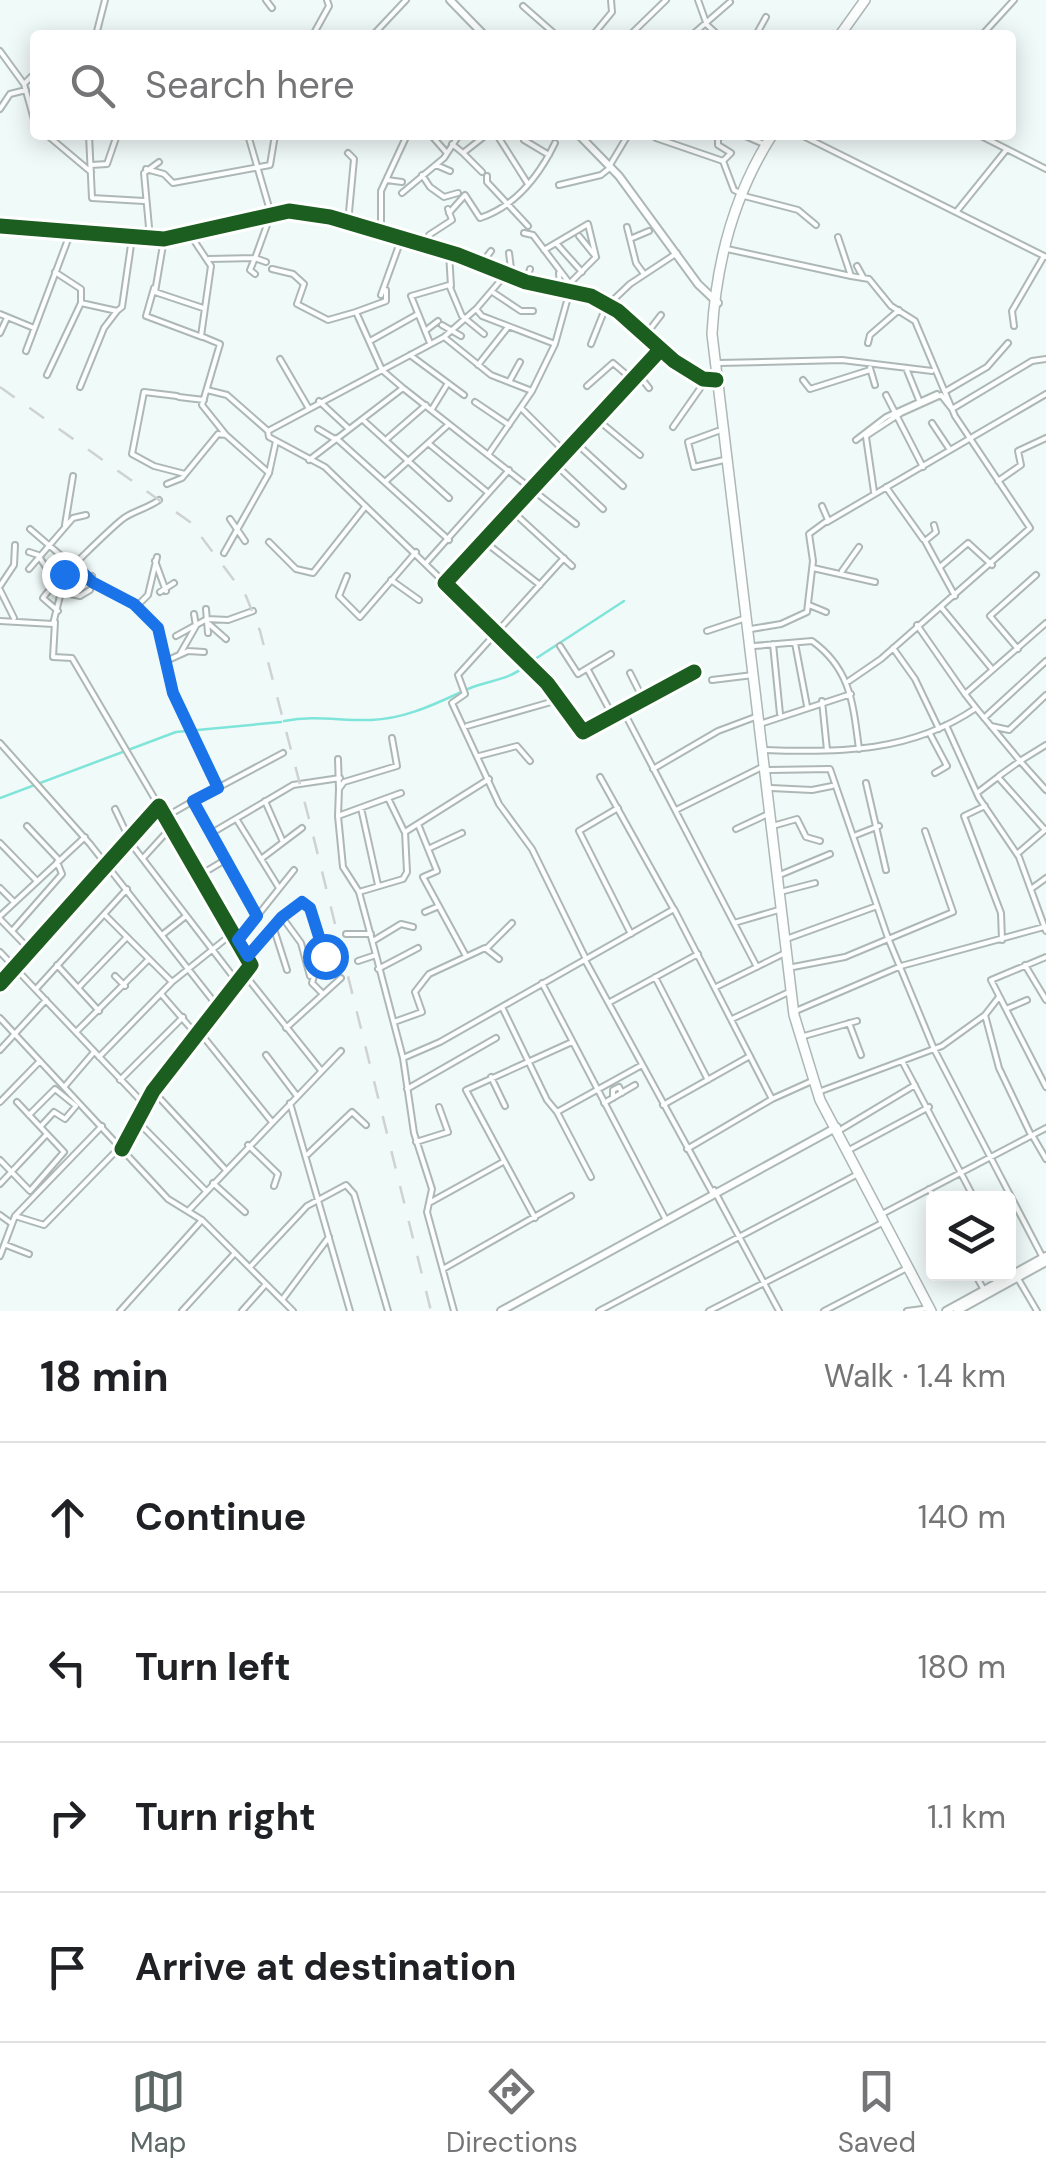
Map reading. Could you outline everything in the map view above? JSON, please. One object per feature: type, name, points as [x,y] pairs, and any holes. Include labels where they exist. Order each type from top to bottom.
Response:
[{"type":"main road","points":[[846,30],[867,0]]},
{"type":"main road","points":[[770,140],[742,195],[723,246],[711,380],[772,788],[798,1010],[833,1127],[936,1310]]},
{"type":"main road","points":[[742,195],[716,302],[719,363],[760,720]]},
{"type":"main road","points":[[767,768],[790,991],[812,1081],[884,1218]]},
{"type":"street","points":[[97,30],[105,0]]},
{"type":"street","points":[[266,0],[272,8]]},
{"type":"street","points":[[316,30],[329,6],[327,0]]},
{"type":"street","points":[[378,30],[406,0]]},
{"type":"street","points":[[450,0],[479,30]]},
{"type":"street","points":[[597,30],[612,12],[611,0]]},
{"type":"street","points":[[635,30],[666,0]]},
{"type":"street","points":[[698,0],[712,30]]},
{"type":"street","points":[[987,30],[1014,0]]},
{"type":"street","points":[[700,30],[730,2]]},
{"type":"street","points":[[523,6],[550,30]]},
{"type":"street","points":[[759,30],[766,17]]},
{"type":"street","points":[[0,50],[25,87],[30,105]]},
{"type":"street","points":[[0,109],[10,94],[30,80]]},
{"type":"street","points":[[53,140],[90,172]]},
{"type":"street","points":[[89,140],[94,199],[144,202]]},
{"type":"street","points":[[90,165],[107,164],[115,140]]},
{"type":"street","points":[[249,140],[271,214],[250,270],[255,274]]},
{"type":"street","points":[[146,169],[164,174],[172,183],[255,168],[271,164],[274,140]]},
{"type":"street","points":[[381,230],[379,203],[385,180],[405,140]]},
{"type":"street","points":[[435,140],[446,152]]},
{"type":"street","points":[[402,193],[436,165],[455,140]]},
{"type":"street","points":[[463,154],[480,140]]},
{"type":"street","points":[[500,140],[528,184]]},
{"type":"street","points":[[524,140],[549,154]]},
{"type":"street","points":[[585,140],[610,166],[716,302]]},
{"type":"street","points":[[559,184],[601,175],[625,140]]},
{"type":"street","points":[[662,140],[722,161],[734,190],[798,210],[816,226]]},
{"type":"street","points":[[718,140],[731,153],[722,161]]},
{"type":"street","points":[[811,140],[1045,257],[1012,311],[1014,326]]},
{"type":"street","points":[[989,140],[1046,169]]},
{"type":"street","points":[[434,248],[429,234],[452,220],[449,211],[465,195],[480,218],[509,206],[555,143]]},
{"type":"street","points":[[452,144],[484,174],[486,182],[528,226]]},
{"type":"street","points":[[956,212],[1007,149]]},
{"type":"street","points":[[348,154],[354,159],[348,223]]},
{"type":"street","points":[[146,169],[159,162]]},
{"type":"street","points":[[436,165],[450,171]]},
{"type":"street","points":[[146,169],[144,202],[150,238]]},
{"type":"street","points":[[422,175],[430,187],[444,196],[458,192]]},
{"type":"street","points":[[385,180],[402,182]]},
{"type":"street","points":[[0,226],[164,239],[191,236],[271,214],[300,212],[381,230],[482,263],[526,282],[570,290],[608,304],[660,350],[711,380],[673,427]]},
{"type":"street","points":[[544,250],[586,223],[596,258]]},
{"type":"street","points":[[627,227],[644,274]]},
{"type":"street","points":[[629,240],[649,230]]},
{"type":"street","points":[[26,352],[70,234]]},
{"type":"street","points":[[524,234],[533,235],[577,292]]},
{"type":"street","points":[[191,236],[209,259],[202,337]]},
{"type":"street","points":[[578,236],[596,258]]},
{"type":"street","points":[[272,269],[300,278],[304,284],[297,304],[328,320],[386,301],[384,293],[402,237]]},
{"type":"street","points":[[838,237],[850,276]]},
{"type":"street","points":[[80,387],[104,328],[124,299],[132,238]]},
{"type":"street","points":[[164,239],[146,316],[220,344],[204,400],[205,410],[226,435],[269,473]]},
{"type":"street","points":[[556,243],[582,272]]},
{"type":"street","points":[[727,249],[863,277]]},
{"type":"street","points":[[482,263],[491,251]]},
{"type":"street","points":[[449,253],[451,286],[465,319],[484,334]]},
{"type":"street","points":[[268,431],[444,337],[509,275],[509,253]]},
{"type":"street","points":[[590,344],[608,304],[677,253]]},
{"type":"street","points":[[209,259],[255,258],[266,262]]},
{"type":"street","points":[[571,282],[596,258]]},
{"type":"street","points":[[857,266],[863,277],[915,321],[932,371],[946,391],[952,409]]},
{"type":"street","points":[[526,282],[530,269]]},
{"type":"street","points":[[47,375],[82,303],[80,289],[55,272]]},
{"type":"street","points":[[559,273],[560,288]]},
{"type":"street","points":[[430,343],[412,294],[451,286]]},
{"type":"street","points":[[154,288],[157,294],[204,308]]},
{"type":"street","points":[[488,456],[532,392],[555,344],[570,290]]},
{"type":"street","points":[[494,293],[521,311],[533,311]]},
{"type":"street","points":[[82,303],[117,311]]},
{"type":"street","points":[[476,309],[508,327],[555,344]]},
{"type":"street","points":[[868,343],[870,335],[899,310]]},
{"type":"street","points":[[356,312],[382,370],[576,524]]},
{"type":"street","points":[[0,314],[6,320],[34,328]]},
{"type":"street","points":[[370,341],[418,314]]},
{"type":"street","points":[[644,337],[661,315]]},
{"type":"street","points":[[0,333],[6,320]]},
{"type":"street","points":[[425,331],[440,323],[461,336]]},
{"type":"street","points":[[478,364],[508,327]]},
{"type":"street","points":[[444,337],[478,364],[532,392]]},
{"type":"street","points":[[856,440],[919,400],[946,391],[986,368],[1008,343]]},
{"type":"street","points":[[445,583],[660,350]]},
{"type":"street","points":[[410,355],[464,395]]},
{"type":"street","points":[[280,359],[308,407]]},
{"type":"street","points":[[952,409],[1032,362],[1046,359]]},
{"type":"street","points":[[510,382],[520,362]]},
{"type":"street","points":[[587,386],[612,363],[633,380]]},
{"type":"street","points":[[719,363],[932,371]]},
{"type":"street","points":[[803,380],[810,389],[870,367]]},
{"type":"street","points":[[870,367],[875,385]]},
{"type":"street","points":[[906,368],[919,400]]},
{"type":"street","points":[[638,374],[649,388]]},
{"type":"street","points":[[387,438],[428,408],[448,383]]},
{"type":"street","points":[[309,460],[404,388]]},
{"type":"street","points":[[208,390],[227,395],[276,442],[324,467],[496,632],[583,732],[694,672]]},
{"type":"street","points":[[184,474],[154,466],[132,454],[144,392],[204,400]]},
{"type":"street","points":[[752,629],[799,618],[809,605],[813,568],[810,534],[1046,394]]},
{"type":"street","points":[[886,395],[923,467]]},
{"type":"street","points":[[849,681],[1030,530],[941,395],[894,415]]},
{"type":"street","points":[[319,401],[348,428]]},
{"type":"street","points":[[475,402],[509,425]]},
{"type":"street","points":[[521,408],[566,454]]},
{"type":"street","points":[[597,419],[640,456]]},
{"type":"street","points":[[362,420],[387,438],[448,498]]},
{"type":"street","points":[[932,423],[950,450]]},
{"type":"street","points":[[386,481],[448,426]]},
{"type":"street","points":[[318,429],[386,481],[449,540]]},
{"type":"street","points":[[718,430],[688,442],[694,467],[717,458],[726,461]]},
{"type":"street","points":[[167,484],[184,474],[218,434],[226,435]]},
{"type":"street","points":[[865,434],[875,493]]},
{"type":"street","points":[[997,481],[1022,465],[1018,451],[1046,438]]},
{"type":"street","points":[[224,553],[269,473],[276,442]]},
{"type":"street","points":[[428,443],[487,492]]},
{"type":"street","points":[[576,443],[623,486]]},
{"type":"street","points":[[556,465],[602,509]]},
{"type":"street","points":[[426,563],[509,470]]},
{"type":"street","points":[[29,569],[52,545],[70,517],[68,488],[74,476]]},
{"type":"street","points":[[886,487],[923,539]]},
{"type":"street","points":[[58,611],[44,598],[55,581],[76,566],[124,518],[159,500]]},
{"type":"street","points":[[822,506],[827,522]]},
{"type":"street","points":[[270,542],[296,569],[313,573],[365,508]]},
{"type":"street","points":[[512,511],[572,566]]},
{"type":"street","points":[[62,529],[76,516],[86,515]]},
{"type":"street","points":[[230,520],[246,541]]},
{"type":"street","points":[[934,526],[936,532],[925,540],[955,596]]},
{"type":"street","points":[[30,529],[158,628],[173,693],[218,788]]},
{"type":"street","points":[[484,542],[540,586]]},
{"type":"street","points":[[940,567],[968,543],[992,564]]},
{"type":"street","points":[[14,618],[0,588],[14,565],[15,545]]},
{"type":"street","points":[[841,573],[859,548]]},
{"type":"street","points":[[29,552],[39,557],[55,581]]},
{"type":"street","points":[[347,576],[339,596],[360,617],[416,552]]},
{"type":"street","points":[[564,558],[458,675],[464,691],[452,700],[500,804],[532,849],[542,877],[566,910],[586,959],[663,1105],[779,1311]]},
{"type":"street","points":[[136,608],[148,595],[156,559],[163,590],[174,582]]},
{"type":"street","points":[[813,568],[875,582]]},
{"type":"street","points":[[1018,649],[990,616],[1036,575]]},
{"type":"street","points":[[68,580],[79,586],[90,577]]},
{"type":"street","points":[[390,580],[419,600]]},
{"type":"street","points":[[15,1216],[44,1224],[121,1148],[153,1091],[251,965],[72,658],[53,656],[61,592],[80,596],[90,590]]},
{"type":"street","points":[[809,605],[826,612]]},
{"type":"street","points":[[941,606],[992,670]]},
{"type":"street","points":[[206,608],[208,633]]},
{"type":"street","points":[[162,646],[196,626],[253,611]]},
{"type":"street","points":[[180,654],[196,626],[194,614]]},
{"type":"street","points":[[0,621],[14,618],[55,622]]},
{"type":"street","points":[[708,631],[746,618]]},
{"type":"street","points":[[208,622],[226,638]]},
{"type":"street","points":[[916,626],[990,726],[1046,790]]},
{"type":"street","points":[[966,694],[1045,626]]},
{"type":"street","points":[[754,646],[814,642],[849,681],[858,749]]},
{"type":"street","points":[[795,643],[807,706]]},
{"type":"street","points":[[772,644],[780,715]]},
{"type":"street","points":[[560,646],[574,672],[589,670],[611,654]]},
{"type":"street","points":[[893,648],[915,679],[939,729]]},
{"type":"street","points":[[166,661],[180,654],[204,652]]},
{"type":"street","points":[[984,718],[1046,661]]},
{"type":"street","points":[[589,670],[614,718]]},
{"type":"street","points":[[630,673],[644,702]]},
{"type":"street","points":[[712,680],[753,675]]},
{"type":"street","points":[[653,768],[718,731],[851,694]]},
{"type":"street","points":[[990,726],[1009,730],[1046,696]]},
{"type":"street","points":[[464,727],[558,700]]},
{"type":"street","points":[[822,701],[827,750]]},
{"type":"street","points":[[764,751],[887,747],[930,734],[976,708]]},
{"type":"street","points":[[624,713],[757,967]]},
{"type":"street","points":[[798,1010],[901,966],[1045,929],[1017,854],[976,793],[946,725]]},
{"type":"street","points":[[930,734],[947,766],[935,774]]},
{"type":"street","points":[[339,788],[346,780],[397,766],[392,738]]},
{"type":"street","points":[[0,742],[107,865],[218,1007]]},
{"type":"street","points":[[976,793],[1046,744]]},
{"type":"street","points":[[480,756],[516,746],[530,761]]},
{"type":"street","points":[[165,818],[283,753]]},
{"type":"street","points":[[338,759],[343,867],[359,892],[394,1022],[416,1142],[432,1189],[429,1203],[454,1311]]},
{"type":"street","points":[[367,774],[368,764]]},
{"type":"street","points":[[676,810],[767,768],[829,768],[832,786],[854,835],[888,938],[934,1049],[1045,1258],[1016,1274]]},
{"type":"street","points":[[600,777],[674,908],[772,1098]]},
{"type":"street","points":[[998,777],[1046,830],[1017,854]]},
{"type":"street","points":[[210,834],[292,785],[340,778]]},
{"type":"street","points":[[404,832],[489,778]]},
{"type":"street","points":[[866,783],[880,826],[886,870]]},
{"type":"street","points":[[772,788],[812,790],[832,786]]},
{"type":"street","points":[[338,816],[401,794]]},
{"type":"street","points":[[265,800],[284,842]]},
{"type":"street","points":[[359,892],[406,876],[404,832],[389,800]]},
{"type":"street","points":[[193,801],[257,916]]},
{"type":"street","points":[[0,984],[159,806]]},
{"type":"street","points":[[985,806],[964,816],[1001,913],[1005,938]]},
{"type":"street","points":[[361,808],[378,885]]},
{"type":"street","points":[[618,808],[578,832],[630,934]]},
{"type":"street","points":[[115,809],[125,830],[136,832]]},
{"type":"street","points":[[736,829],[770,813]]},
{"type":"street","points":[[236,818],[279,888]]},
{"type":"street","points":[[776,825],[798,819],[806,837],[820,841]]},
{"type":"street","points":[[418,824],[437,871],[424,877],[466,956]]},
{"type":"street","points":[[12,931],[62,874],[58,861],[27,826]]},
{"type":"street","points":[[854,835],[880,826]]},
{"type":"street","points":[[260,859],[302,828]]},
{"type":"street","points":[[142,858],[166,833],[174,831]]},
{"type":"street","points":[[792,967],[845,956],[954,909],[925,831]]},
{"type":"street","points":[[429,848],[462,833]]},
{"type":"street","points":[[30,950],[0,918],[84,838]]},
{"type":"street","points":[[128,841],[238,983]]},
{"type":"street","points":[[0,843],[36,880]]},
{"type":"street","points":[[782,874],[830,854]]},
{"type":"street","points":[[200,874],[225,860]]},
{"type":"street","points":[[238,940],[294,870]]},
{"type":"street","points":[[1031,890],[1046,878]]},
{"type":"street","points":[[784,892],[814,883]]},
{"type":"street","points":[[0,888],[14,902]]},
{"type":"street","points":[[35,989],[126,889]]},
{"type":"street","points":[[248,956],[300,902],[310,908],[328,965],[312,982],[321,992]]},
{"type":"street","points":[[425,912],[439,906]]},
{"type":"street","points":[[789,938],[877,906]]},
{"type":"street","points":[[403,1058],[502,1007],[674,908]]},
{"type":"street","points":[[734,923],[782,909]]},
{"type":"street","points":[[104,914],[172,982]]},
{"type":"street","points":[[162,935],[186,916]]},
{"type":"street","points":[[282,917],[298,938],[314,976]]},
{"type":"street","points":[[394,1022],[422,1012],[415,992],[427,976],[487,948],[512,923]]},
{"type":"street","points":[[373,941],[401,924],[413,927]]},
{"type":"street","points":[[273,926],[288,970]]},
{"type":"street","points":[[64,1086],[172,982],[233,933]]},
{"type":"street","points":[[346,934],[371,934]]},
{"type":"street","points":[[78,988],[127,937]]},
{"type":"street","points":[[378,968],[418,948]]},
{"type":"street","points":[[487,948],[500,959]]},
{"type":"street","points":[[0,952],[145,1105]]},
{"type":"street","points":[[716,988],[786,952]]},
{"type":"street","points":[[609,1003],[698,954]]},
{"type":"street","points":[[358,961],[376,955]]},
{"type":"street","points":[[1046,957],[991,979],[1046,1087]]},
{"type":"street","points":[[76,1032],[149,959]]},
{"type":"street","points":[[58,965],[99,1012]]},
{"type":"street","points":[[1028,965],[1046,1000]]},
{"type":"street","points":[[245,975],[322,1070]]},
{"type":"street","points":[[115,976],[125,986]]},
{"type":"street","points":[[286,1028],[321,992],[341,978]]},
{"type":"street","points":[[655,978],[708,1080]]},
{"type":"street","points":[[542,983],[665,1218]]},
{"type":"street","points":[[732,1019],[790,991]]},
{"type":"street","points":[[161,994],[272,1122]]},
{"type":"street","points":[[821,1092],[934,1049],[985,1014],[999,997]]},
{"type":"street","points":[[0,1050],[46,1000]]},
{"type":"street","points":[[1006,1009],[1027,1000]]},
{"type":"street","points":[[502,1007],[592,1176]]},
{"type":"street","points":[[985,1014],[999,1068],[1046,1159]]},
{"type":"street","points":[[120,1080],[183,1017]]},
{"type":"street","points":[[0,1018],[168,1199],[202,1220],[293,1311]]},
{"type":"street","points":[[803,1036],[857,1020]]},
{"type":"street","points":[[848,1023],[861,1054]]},
{"type":"street","points":[[407,1089],[496,1038]]},
{"type":"street","points":[[535,1218],[466,1091],[572,1042]]},
{"type":"street","points":[[189,1210],[341,1051]]},
{"type":"street","points":[[266,1056],[296,1096]]},
{"type":"street","points":[[663,1105],[750,1056]]},
{"type":"street","points":[[0,1102],[40,1060]]},
{"type":"street","points":[[901,1061],[970,1191]]},
{"type":"street","points":[[557,1112],[642,1065]]},
{"type":"street","points":[[492,1077],[505,1106]]},
{"type":"street","points":[[687,1149],[772,1098],[812,1081]]},
{"type":"street","points":[[604,1102],[612,1098],[613,1090],[619,1087],[622,1093],[635,1084]]},
{"type":"street","points":[[500,1311],[713,1191],[915,1085]]},
{"type":"street","points":[[29,1115],[55,1089],[76,1106],[65,1119],[54,1112],[40,1127]]},
{"type":"street","points":[[153,1091],[226,1169]]},
{"type":"street","points":[[0,1160],[29,1191],[64,1152],[17,1102]]},
{"type":"street","points":[[290,1102],[350,1311]]},
{"type":"street","points":[[416,1142],[448,1132],[439,1107]]},
{"type":"street","points":[[849,1150],[928,1108]]},
{"type":"street","points":[[307,1154],[352,1112],[366,1125]]},
{"type":"street","points":[[137,1121],[206,1191]]},
{"type":"street","points":[[0,1256],[15,1216],[102,1126]]},
{"type":"street","points":[[709,1311],[1046,1128]]},
{"type":"street","points":[[0,1184],[47,1134]]},
{"type":"street","points":[[248,1145],[278,1174],[274,1186]]},
{"type":"street","points":[[429,1203],[503,1162]]},
{"type":"street","points":[[601,1310],[858,1174]]},
{"type":"street","points":[[214,1183],[245,1212]]},
{"type":"street","points":[[250,1267],[319,1199],[344,1185],[352,1188],[388,1311]]},
{"type":"street","points":[[443,1269],[571,1196]]},
{"type":"street","points":[[0,1215],[11,1223]]},
{"type":"street","points":[[120,1311],[202,1220]]},
{"type":"street","points":[[282,1300],[330,1237]]},
{"type":"street","points":[[4,1244],[29,1254]]},
{"type":"street","points":[[182,1311],[235,1254]]},
{"type":"street","points":[[824,1311],[910,1266]]},
{"type":"street","points":[[1016,1277],[1037,1311]]},
{"type":"street","points":[[978,1281],[984,1290]]},
{"type":"street","points":[[957,1311],[1004,1281]]},
{"type":"street","points":[[242,1311],[266,1284]]},
{"type":"street","points":[[907,1311],[936,1310],[993,1287]]},
{"type":"waterway","points":[[529,663],[624,601]]},
{"type":"waterway","points":[[284,721],[397,717],[525,666]]},
{"type":"waterway","points":[[0,798],[176,732],[281,722]]},
{"type":"railway","points":[[0,387],[190,522],[246,596],[260,631],[309,819],[431,1311]]},
{"type":"cycle path","points":[[0,226],[164,239],[289,211],[330,217],[458,255],[526,282],[591,296],[618,311],[674,361],[703,379],[716,380]]},
{"type":"cycle path","points":[[660,350],[445,583],[547,683],[583,732],[694,672]]},
{"type":"cycle path","points":[[0,984],[159,806],[251,965],[153,1091],[122,1149]]},
{"type":"route","points":[[64,574],[76,566],[92,582],[134,604],[158,628],[173,693],[218,788],[193,801],[257,916],[238,940],[248,956],[284,914],[303,902],[310,908],[325,956]]}]
